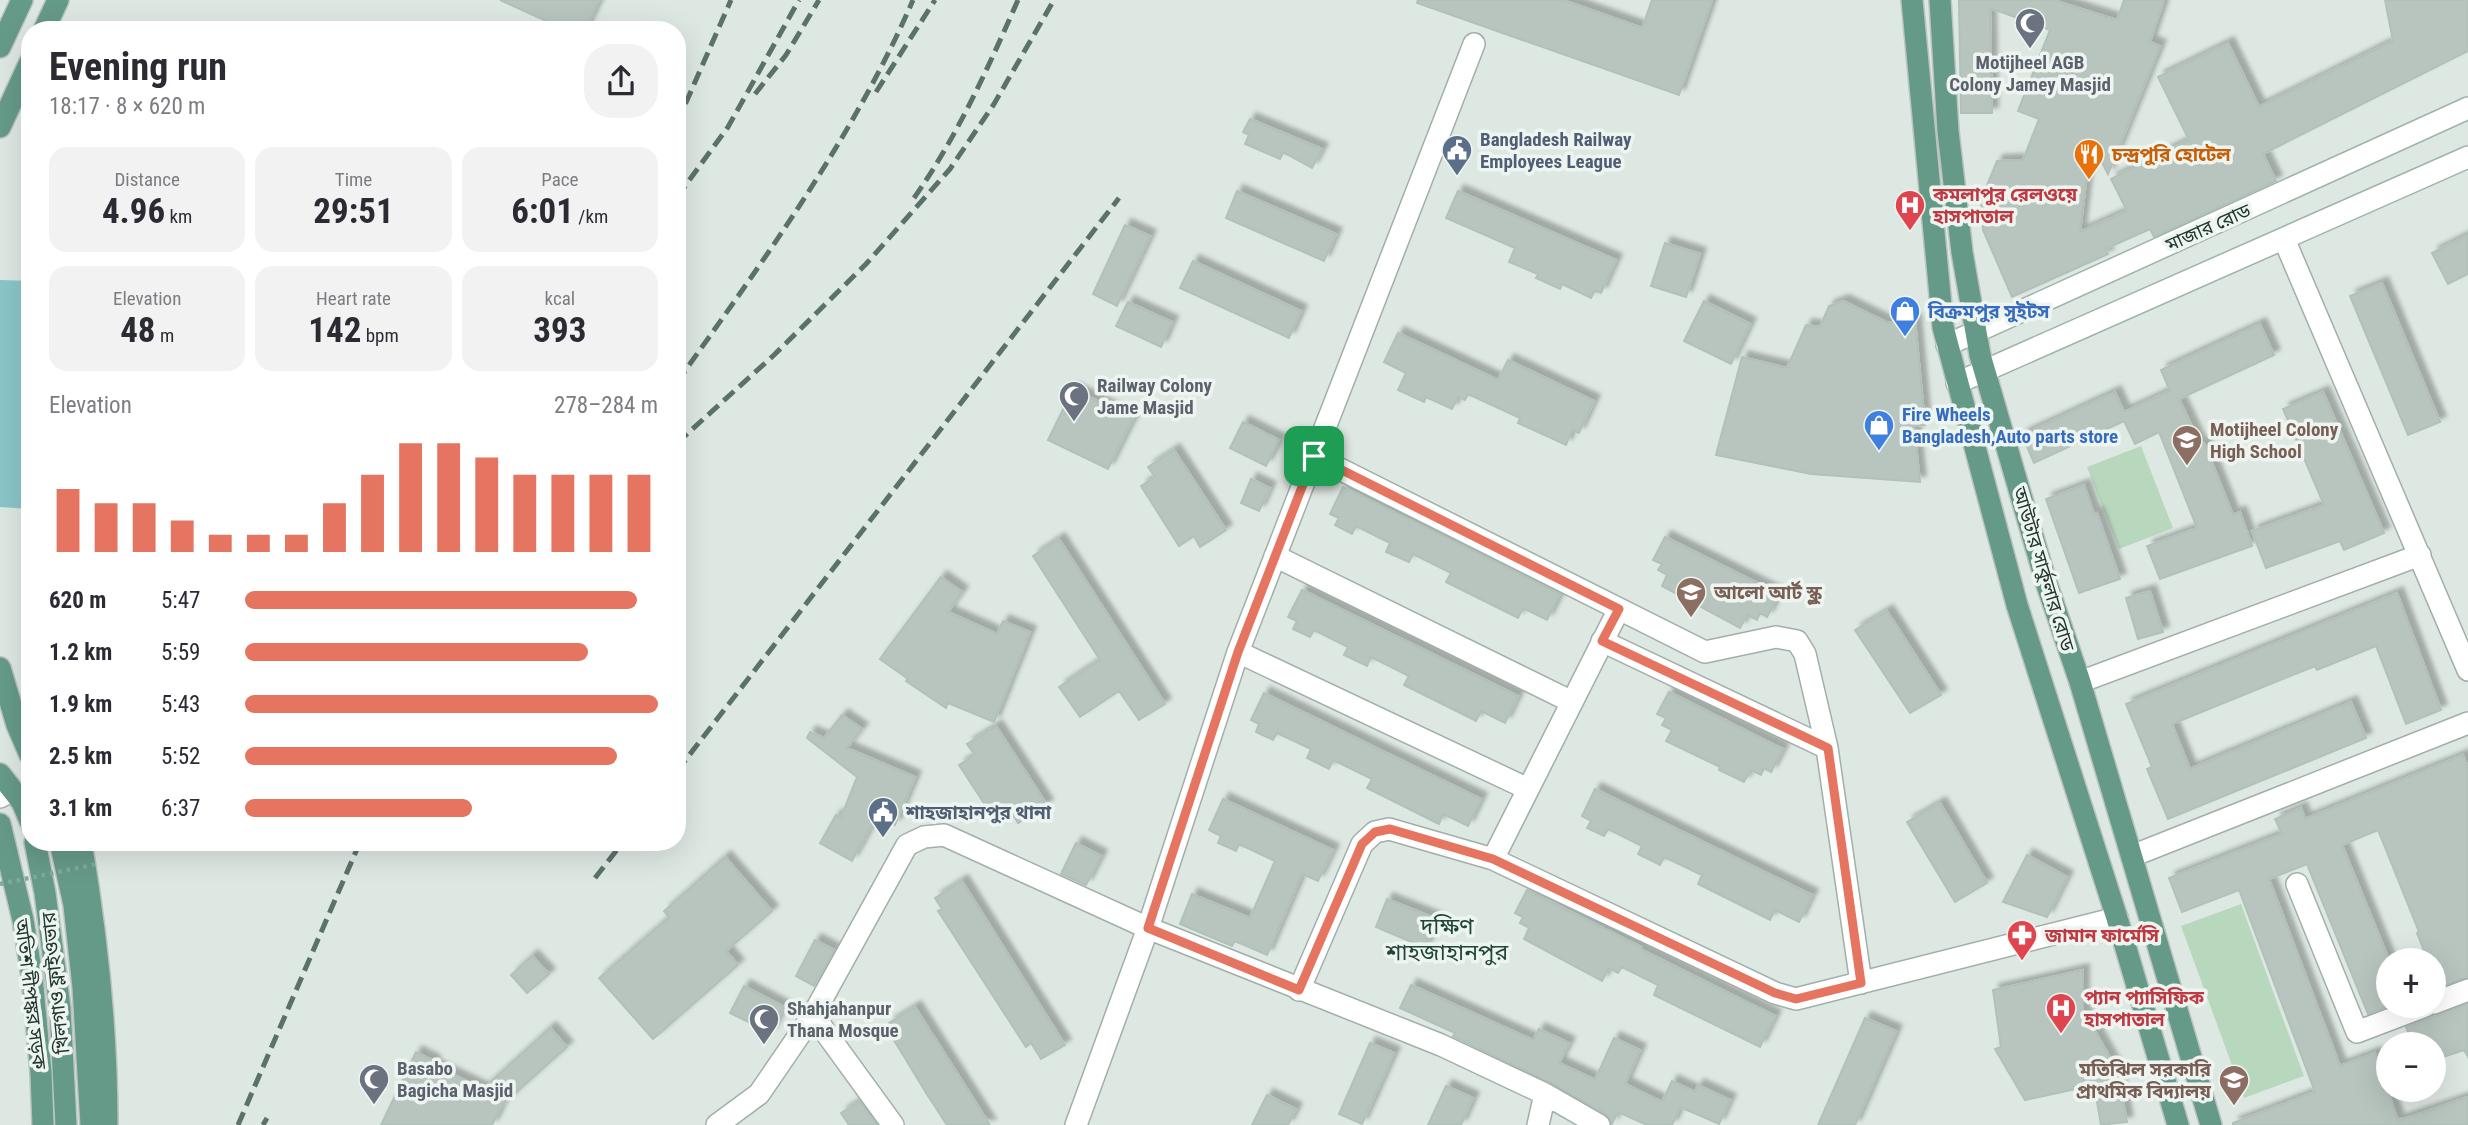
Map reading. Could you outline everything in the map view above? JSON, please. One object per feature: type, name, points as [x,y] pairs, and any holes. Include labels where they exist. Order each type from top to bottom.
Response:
[{"type":"main road","points":[[0,47],[22,0]]},
{"type":"main road","points":[[48,21],[58,0]]},
{"type":"main road","name":"আউটার সার্কুলার রোড","points":[[1912,0],[1935,259],[1947,345],[2017,606],[2117,918],[2178,1125]]},
{"type":"main road","name":"আউটার সার্কুলার রোড","points":[[1940,0],[1948,131],[1962,252],[1984,372],[2046,582],[2080,682],[2211,1125]]},
{"type":"main road","points":[[0,127],[21,82]]},
{"type":"main road","points":[[0,668],[21,722]]},
{"type":"main road","name":"অতিশ দীপঙ্কর সড়ক","points":[[0,824],[23,920],[32,977],[43,1125]]},
{"type":"main road","name":"খিলগাও ফ্লাইওভার","points":[[37,851],[60,1008],[66,1125]]},
{"type":"main road","name":"খিলগাও ফ্লাইওভার","points":[[62,851],[74,905],[83,987],[91,1125]]},
{"type":"main road","points":[[83,851],[95,924],[107,1079],[107,1125]]},
{"type":"street","points":[[1076,1125],[1148,928],[1238,652],[1474,44]]},
{"type":"street","name":"মাজার রোড","points":[[1947,345],[2468,108]]},
{"type":"street","points":[[1957,383],[2468,157]]},
{"type":"street","points":[[2284,239],[2468,670]]},
{"type":"street","points":[[1314,456],[1704,652],[1776,637],[1797,640],[1805,654],[1828,748],[1861,983]]},
{"type":"street","points":[[2080,682],[2420,555]]},
{"type":"street","points":[[1275,556],[1572,702]]},
{"type":"street","points":[[1493,859],[1619,609]]},
{"type":"street","points":[[1602,641],[1828,748]]},
{"type":"street","points":[[1238,652],[1528,789]]},
{"type":"street","points":[[2132,856],[2468,723]]},
{"type":"street","points":[[1299,990],[1362,844],[1375,832],[1390,829],[1493,859],[1775,993],[1796,999],[2117,918]]},
{"type":"street","points":[[717,1125],[759,1094],[813,1015],[907,845],[924,837],[944,835],[1148,928],[1441,1045],[1545,1094],[1599,1125]]},
{"type":"street","points":[[2297,884],[2357,1032],[2394,1018]]},
{"type":"street","points":[[2446,998],[2468,990]]},
{"type":"street","points":[[813,1015],[893,1125]]},
{"type":"street","points":[[1538,1125],[1545,1094]]},
{"type":"path","points":[[0,884],[97,864]]},
{"type":"green space","points":[[2141,446],[2173,528],[2119,549],[2087,467]]},
{"type":"green space","points":[[2241,904],[2304,1076],[2244,1098],[2181,926]]},
{"type":"water","points":[[0,280],[21,281],[21,508],[0,507]]},
{"type":"building","points":[[500,0],[599,0],[589,21],[546,21]]},
{"type":"building","points":[[1418,0],[1563,0],[1642,28],[1652,0],[1712,0],[1679,95],[1417,3]]},
{"type":"building","points":[[1959,0],[2053,0],[2117,20],[2124,0],[2164,0],[2150,42],[2160,46],[2108,174],[2091,141],[2080,232],[2127,211],[2111,179],[2189,140],[2158,77],[2228,43],[2259,107],[2393,41],[2385,0],[2468,0],[2468,51],[2263,154],[2276,181],[2154,237],[2150,229],[2105,249],[2108,254],[2012,297],[1983,230],[1981,200],[1997,161],[2023,160],[2039,119],[2018,111],[2050,30],[1990,8],[1992,113],[1961,113]]},
{"type":"building","points":[[1250,119],[1322,149],[1312,168],[1283,152],[1280,159],[1245,144],[1249,135],[1243,132]]},
{"type":"building","points":[[1237,191],[1336,234],[1324,261],[1226,218]]},
{"type":"building","points":[[1458,191],[1616,260],[1601,293],[1595,290],[1591,298],[1562,284],[1560,289],[1536,278],[1538,274],[1509,262],[1515,248],[1446,218]]},
{"type":"building","points":[[1125,225],[1150,236],[1117,306],[1093,294]]},
{"type":"building","points":[[2468,235],[2468,274],[2448,284],[2432,253]]},
{"type":"building","points":[[1665,243],[1700,254],[1686,297],[1651,286]]},
{"type":"building","points":[[1193,261],[1301,311],[1289,338],[1180,288]]},
{"type":"building","points":[[2382,283],[2440,422],[2408,435],[2350,296]]},
{"type":"building","points":[[1704,301],[1750,324],[1731,364],[1684,341]]},
{"type":"building","points":[[1843,301],[1888,323],[1915,320],[1925,425],[1914,426],[1920,482],[1811,474],[1716,455],[1742,357],[1787,368],[1806,325],[1820,327],[1829,306]]},
{"type":"building","points":[[1128,302],[1172,322],[1161,347],[1116,326]]},
{"type":"building","points":[[2260,324],[2274,355],[2179,399],[2200,444],[2204,443],[2233,515],[2240,512],[2252,546],[2160,579],[2147,546],[2197,528],[2159,432],[2135,444],[2124,421],[2034,463],[2022,435],[2115,392],[2124,412],[2170,391],[2161,370]]},
{"type":"building","points":[[1398,333],[1498,380],[1508,360],[1594,401],[1579,433],[1572,430],[1566,445],[1518,423],[1520,418],[1468,394],[1465,400],[1458,397],[1452,409],[1426,397],[1424,402],[1398,390],[1406,373],[1384,362]]},
{"type":"building","points":[[1073,389],[1133,419],[1108,469],[1048,440]]},
{"type":"building","points":[[2323,392],[2384,533],[2344,550],[2340,541],[2266,568],[2252,531],[2324,505],[2283,409]]},
{"type":"building","points":[[1243,422],[1279,440],[1266,466],[1230,448]]},
{"type":"building","points":[[1174,450],[1226,530],[1200,547],[1194,536],[1179,546],[1141,486],[1155,477],[1148,467]]},
{"type":"building","points":[[1251,479],[1270,488],[1259,511],[1241,503]]},
{"type":"building","points":[[2084,485],[2094,514],[2097,513],[2120,579],[2079,593],[2046,499]]},
{"type":"building","points":[[1343,487],[1560,594],[1547,620],[1523,608],[1518,618],[1446,582],[1451,573],[1413,554],[1409,562],[1386,552],[1390,543],[1356,526],[1352,534],[1335,525],[1339,518],[1330,514]]},
{"type":"building","points":[[1665,537],[1779,594],[1767,617],[1760,613],[1757,620],[1747,615],[1740,628],[1662,586],[1667,575],[1658,570],[1662,564],[1653,560]]},
{"type":"building","points":[[1059,539],[1165,704],[1139,720],[1119,691],[1080,717],[1059,687],[1100,660],[1033,556]]},
{"type":"building","points":[[941,577],[962,592],[948,612],[997,634],[1003,621],[1030,632],[994,722],[948,703],[946,708],[906,681],[908,679],[880,659]]},
{"type":"building","points":[[1302,590],[1518,696],[1505,723],[1481,711],[1476,721],[1404,685],[1409,676],[1371,657],[1367,666],[1344,655],[1348,647],[1314,630],[1310,637],[1293,629],[1297,621],[1288,617]]},
{"type":"building","points":[[2150,591],[2163,632],[2138,639],[2126,598]]},
{"type":"building","points":[[2397,593],[2441,710],[2406,724],[2376,646],[2317,670],[2315,666],[2172,724],[2190,769],[2351,702],[2366,738],[2168,819],[2147,769],[2152,767],[2126,704]]},
{"type":"building","points":[[1887,611],[1941,695],[1910,713],[1855,630]]},
{"type":"building","points":[[1669,692],[1783,749],[1771,772],[1764,768],[1761,775],[1751,770],[1744,782],[1719,770],[1720,767],[1666,741],[1672,730],[1662,725],[1666,718],[1657,714]]},
{"type":"building","points":[[1264,693],[1481,799],[1468,826],[1443,814],[1439,824],[1367,788],[1372,779],[1333,760],[1329,769],[1307,758],[1311,749],[1277,733],[1273,740],[1256,732],[1259,724],[1251,720]]},
{"type":"building","points":[[842,715],[862,729],[847,748],[915,777],[895,825],[876,817],[852,861],[820,843],[836,815],[841,817],[857,777],[807,738],[810,732],[824,738]]},
{"type":"building","points":[[996,726],[1047,805],[1018,823],[1014,816],[999,826],[959,765],[975,755],[967,744]]},
{"type":"building","points":[[2463,755],[2468,768],[2468,977],[2446,985],[2446,948],[2423,948],[2378,830],[2342,845],[2384,948],[2376,948],[2376,1011],[2368,1014],[2307,864],[2269,879],[2340,1066],[2375,1053],[2376,1102],[2392,1102],[2398,1121],[2468,1097],[2468,1125],[2233,1125],[2315,1092],[2239,890],[2182,912],[2169,878],[2282,834],[2275,819],[2301,808],[2305,819]]},
{"type":"building","points":[[1595,789],[1812,895],[1799,922],[1775,910],[1770,920],[1698,884],[1702,875],[1664,857],[1660,865],[1638,854],[1642,846],[1608,829],[1604,836],[1587,828],[1591,821],[1582,816]]},
{"type":"building","points":[[1223,799],[1333,850],[1318,881],[1302,874],[1267,955],[1235,941],[1232,946],[1180,924],[1192,894],[1250,918],[1275,861],[1239,844],[1236,851],[1218,843],[1221,836],[1209,830]]},
{"type":"building","points":[[1940,803],[1987,883],[1955,902],[1907,822]]},
{"type":"building","points":[[1076,843],[1101,856],[1086,885],[1061,874]]},
{"type":"building","points":[[2027,855],[2067,877],[2047,917],[2003,902]]},
{"type":"building","points":[[725,857],[772,911],[726,951],[738,965],[653,1039],[599,978],[669,917],[664,911]]},
{"type":"building","points":[[962,881],[1065,1045],[1041,1059],[1031,1043],[1026,1047],[938,911],[942,909],[935,898]]},
{"type":"building","points":[[1527,890],[1775,1016],[1760,1047],[1654,995],[1658,985],[1622,967],[1618,973],[1609,968],[1602,981],[1524,939],[1529,928],[1520,923],[1523,917],[1515,913]]},
{"type":"building","points":[[1387,899],[1437,919],[1425,948],[1376,927]]},
{"type":"building","points":[[815,940],[834,950],[814,986],[796,976]]},
{"type":"building","points":[[532,956],[549,974],[527,993],[511,975]]},
{"type":"building","points":[[2083,970],[2083,1010],[2117,1070],[2127,1122],[2101,1125],[2094,1085],[2025,1100],[1995,1049],[2001,1047],[1993,990]]},
{"type":"building","points":[[1411,985],[1533,1040],[1539,1029],[1569,1043],[1559,1063],[1595,1080],[1614,1038],[1640,1050],[1625,1084],[1662,1102],[1672,1081],[1695,1092],[1698,1085],[1730,1100],[1719,1124],[1680,1107],[1672,1125],[1647,1125],[1618,1112],[1612,1124],[1606,1114],[1551,1083],[1400,1008]]},
{"type":"building","points":[[744,986],[784,1007],[771,1033],[730,1013]]},
{"type":"building","points":[[2468,1004],[2468,1057],[2464,1050],[2446,1056],[2446,1032],[2408,1032],[2406,1027],[2430,1018],[2446,1018],[2446,1012]]},
{"type":"building","points":[[915,1007],[990,1125],[947,1125],[928,1096],[892,1037],[896,1034],[889,1023]]},
{"type":"building","points":[[1865,1018],[1896,1031],[1855,1125],[1818,1125]]},
{"type":"building","points":[[550,1028],[567,1047],[502,1105],[492,1125],[381,1125],[416,1052],[434,1061],[433,1065],[483,1089]]},
{"type":"building","points":[[1370,1043],[1394,1053],[1362,1124],[1339,1114]]},
{"type":"building","points":[[1446,1086],[1473,1098],[1461,1125],[1428,1125]]},
{"type":"building","points":[[1267,1095],[1296,1109],[1288,1125],[1252,1125]]},
{"type":"building","points":[[860,1101],[877,1125],[849,1125],[841,1113]]},
{"type":"railway","points":[[686,102],[731,0]]},
{"type":"railway","points":[[686,185],[728,127],[799,0]]},
{"type":"railway","points":[[755,94],[786,55],[819,0]]},
{"type":"railway","points":[[686,369],[774,244],[835,149],[864,100],[913,0]]},
{"type":"railway","points":[[876,92],[935,0]]},
{"type":"railway","points":[[914,198],[958,126],[1018,0]]},
{"type":"railway","points":[[686,435],[774,355],[866,264],[950,169],[994,104],[1054,0]]},
{"type":"railway","points":[[686,759],[1119,198]]},
{"type":"railway","points":[[238,1125],[356,851]]},
{"type":"railway","points":[[595,878],[616,851]]},
{"type":"railway","points":[[263,1125],[267,1118]]},
{"type":"place","name":"Motijheel AGB Colony Jamey Masjid","points":[[2030,50]]},
{"type":"place","name":"Bangladesh Railway Employees League","points":[[1457,177]]},
{"type":"place","name":"চন্দ্রপুরি হোটেল","points":[[2089,181]]},
{"type":"place","name":"কমলাপুর রেলওয়ে হাসপাতাল","points":[[1910,232]]},
{"type":"place","name":"বিক্রমপুর সুইটস","points":[[1905,338]]},
{"type":"place","name":"Railway Colony Jame Masjid","points":[[1074,423]]},
{"type":"place","name":"Fire Wheels Bangladesh,Auto parts store","points":[[1879,452]]},
{"type":"place","name":"Motijheel Colony High School","points":[[2187,467]]},
{"type":"place","name":"আলো আর্ট স্কুল","points":[[1691,619]]},
{"type":"place","name":"শাহজাহানপুর থানা","points":[[883,839]]},
{"type":"place","name":"জামান ফার্মেসি","points":[[2022,962]]},
{"type":"place","name":"প্যান প্যাসিফিক হাসপাতাল","points":[[2061,1035]]},
{"type":"place","name":"Shahjahanpur Thana Mosque","points":[[764,1046]]},
{"type":"place","name":"Basabo Bagicha Masjid","points":[[374,1106]]},
{"type":"place","name":"মতিঝিল সরকারি প্রাথমিক বিদ্যালয়","points":[[2234,1107]]},
{"type":"district","name":"দক্ষিণ শাহজাহানপুর","points":[[1447,939]]},
{"type":"route","points":[[1314,456],[1619,609],[1602,641],[1828,748],[1861,983],[1796,999],[1775,993],[1493,859],[1390,829],[1375,832],[1362,844],[1299,990],[1148,928],[1238,652],[1314,456]]}]
